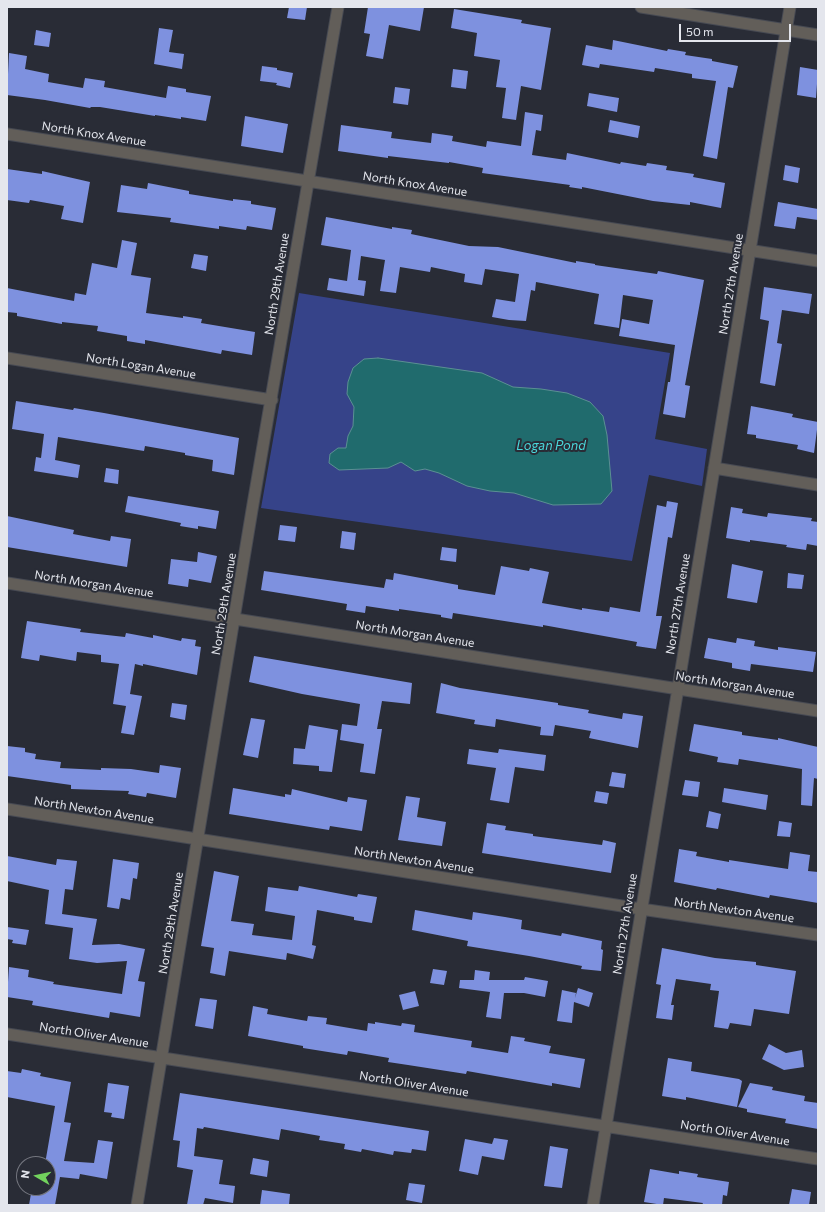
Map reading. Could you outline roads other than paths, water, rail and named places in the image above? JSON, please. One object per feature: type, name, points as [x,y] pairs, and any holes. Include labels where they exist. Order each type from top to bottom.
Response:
[{"type":"street","name":"North 29th Avenue","points":[[137,1205],[338,7]]},
{"type":"street","points":[[642,7],[818,35]]},
{"type":"street","name":"North 27th Avenue","points":[[593,1205],[790,7]]},
{"type":"street","name":"North Knox Avenue","points":[[7,134],[818,261]]},
{"type":"street","name":"North Logan Avenue","points":[[7,358],[272,400]]},
{"type":"street","points":[[714,468],[818,485]]},
{"type":"street","name":"North Morgan Avenue","points":[[7,583],[818,711]]},
{"type":"street","name":"North Newton Avenue","points":[[7,809],[641,909],[818,935]]},
{"type":"street","name":"North Oliver Avenue","points":[[7,1034],[818,1159]]},
{"type":"water","name":"Logan Pond","points":[[378,358],[482,373],[513,387],[567,393],[590,402],[603,416],[607,435],[612,491],[601,504],[553,505],[514,493],[490,491],[467,486],[439,473],[425,469],[415,471],[401,462],[388,468],[339,470],[329,463],[330,454],[338,448],[346,448],[348,436],[353,426],[354,407],[347,394],[348,382],[353,368],[364,359]]}]
